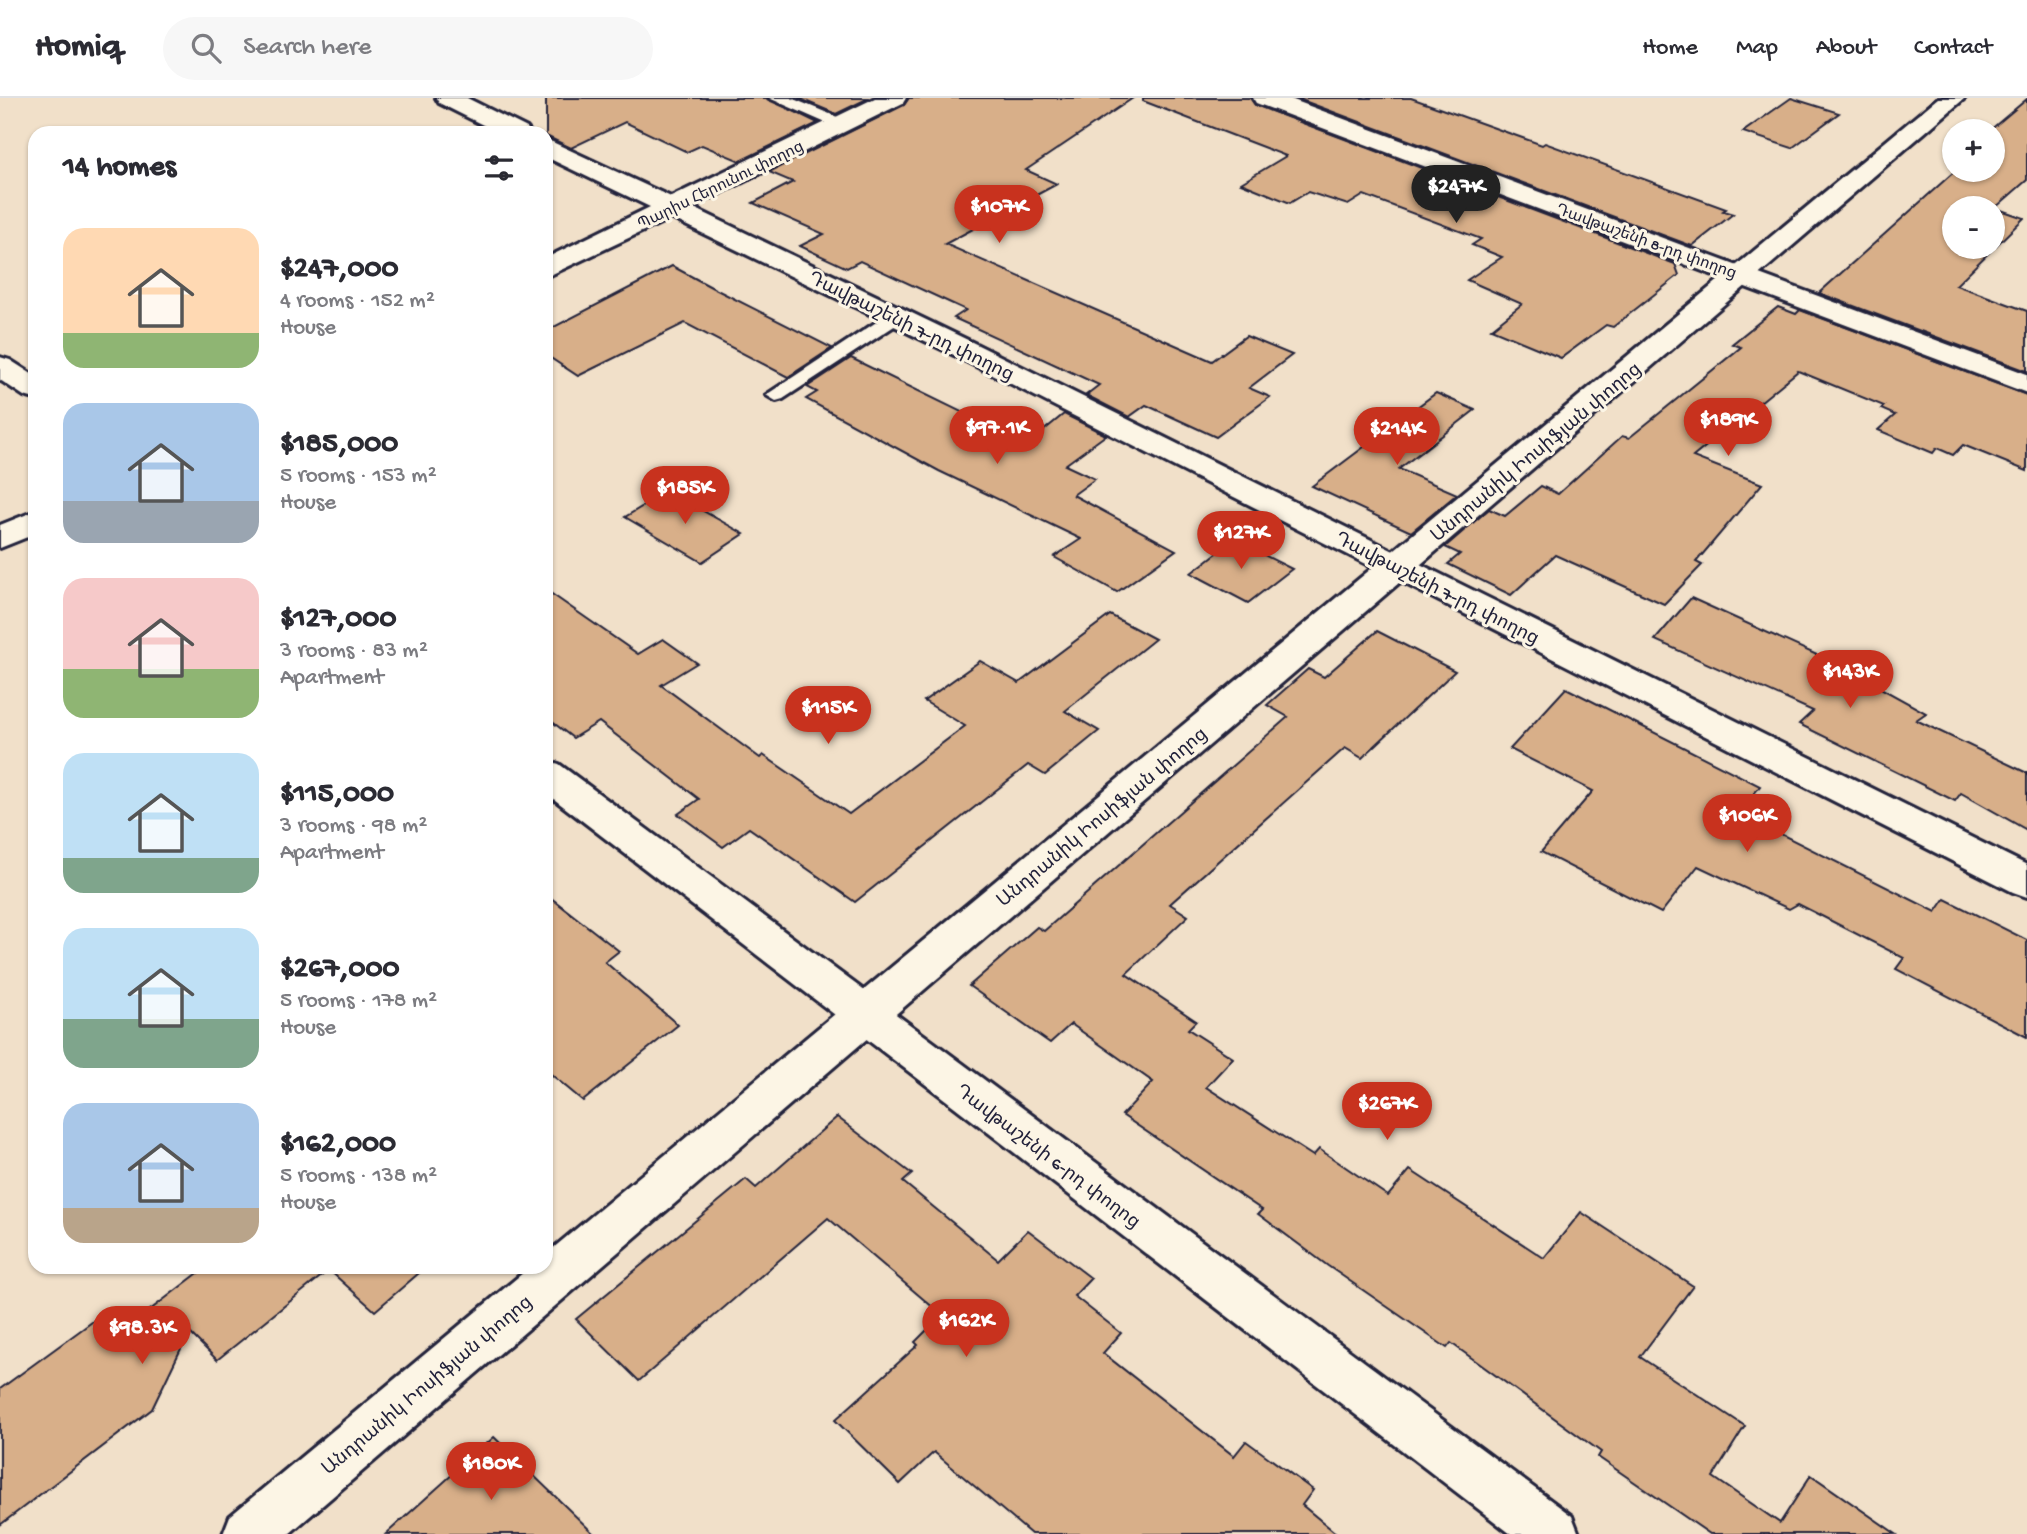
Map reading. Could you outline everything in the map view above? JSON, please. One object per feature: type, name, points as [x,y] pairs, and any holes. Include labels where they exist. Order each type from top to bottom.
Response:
[{"type":"street","points":[[448,98],[504,126]]},
{"type":"street","name":"Պարիս Հերունու փողոց","points":[[553,266],[894,98]]},
{"type":"street","name":"Դավթաշենի 8-րդ փողոց","points":[[1265,98],[2027,383]]},
{"type":"street","name":"Անդրանիկ Իոսիֆյան փողոց","points":[[249,1534],[1953,98]]},
{"type":"street","name":"Դավթաշենի 7-րդ փողոց","points":[[553,150],[1398,566],[2027,882]]},
{"type":"street","points":[[0,366],[28,385]]},
{"type":"street","points":[[0,538],[28,524]]},
{"type":"street","name":"Դավթաշենի 6-րդ փողոց","points":[[553,778],[864,1016],[1553,1534]]},
{"type":"lane","points":[[777,98],[841,124]]},
{"type":"lane","points":[[776,395],[896,317]]},
{"type":"building","points":[[546,98],[767,98],[818,123],[740,161],[702,145],[687,152],[625,122],[571,148],[553,139],[553,126],[546,126]]},
{"type":"building","points":[[798,98],[869,98],[836,114]]},
{"type":"building","points":[[909,98],[1133,98],[1026,170],[1057,184],[945,244],[1212,361],[1246,336],[1292,355],[1249,388],[1270,397],[1216,437],[1146,405],[1129,417],[1086,395],[1099,385],[954,318],[966,310],[860,261],[847,268],[800,246],[824,234],[753,203],[793,182],[769,172],[904,105]]},
{"type":"building","points":[[1143,98],[1250,98],[1255,105],[1675,264],[1679,275],[1613,327],[1606,325],[1561,358],[1491,329],[1522,304],[1467,280],[1502,257],[1472,245],[1481,239],[1364,195],[1348,205],[1308,192],[1290,203],[1241,183],[1286,156],[1143,101]]},
{"type":"building","points":[[1296,98],[1411,98],[1542,145],[1545,143],[1726,209],[1723,211],[1733,214],[1692,246]]},
{"type":"building","points":[[1791,98],[1839,113],[1792,148],[1743,132]]},
{"type":"building","points":[[2027,99],[2027,180],[2005,199],[2005,196],[1942,196],[1942,259],[1982,259],[1956,285],[2027,311],[2027,371],[1819,293],[1943,182],[2005,182],[2003,119]]},
{"type":"building","points":[[2005,211],[2024,218],[2005,237]]},
{"type":"building","points":[[672,266],[832,348],[788,377],[685,323],[578,376],[553,360],[553,327]]},
{"type":"building","points":[[1778,307],[1796,314],[1800,310],[2027,395],[2027,471],[1963,445],[1953,455],[1937,448],[1933,453],[1878,430],[1895,415],[1881,409],[1884,406],[1798,371],[1693,457],[1762,484],[1696,562],[1702,565],[1664,604],[1555,555],[1511,595],[1448,564],[1460,554],[1445,547],[1489,509],[1505,516],[1541,486],[1558,494],[1622,436],[1629,438],[1741,347],[1732,344]]},
{"type":"building","points":[[851,358],[1027,444],[1064,414],[1106,435],[1065,465],[1095,479],[1073,495],[1176,550],[1117,592],[1054,557],[1081,539],[939,471],[806,399],[817,392],[807,387]]},
{"type":"building","points":[[1436,393],[1475,410],[1399,469],[1457,494],[1411,532],[1312,486]]},
{"type":"building","points":[[668,491],[744,534],[702,562],[625,517]]},
{"type":"building","points":[[1234,540],[1292,569],[1248,603],[1191,573]]},
{"type":"building","points":[[553,595],[638,654],[663,639],[697,663],[661,685],[760,758],[763,755],[849,814],[965,726],[924,701],[980,661],[1019,683],[1110,615],[1155,639],[1065,711],[1099,731],[1045,775],[1028,765],[855,902],[749,828],[723,847],[678,814],[699,799],[599,722],[573,738],[553,722]]},
{"type":"building","points":[[1691,598],[1839,665],[1926,713],[1916,720],[2027,773],[2027,830],[1961,793],[1955,801],[1799,724],[1813,711],[1655,640]]},
{"type":"building","points":[[1377,631],[1455,671],[1362,758],[1345,748],[1170,904],[1188,916],[1126,974],[1196,1021],[1188,1029],[1233,1058],[1206,1087],[1313,1156],[1319,1149],[1388,1196],[1410,1170],[1544,1258],[1581,1212],[1693,1286],[1640,1357],[1745,1426],[1713,1477],[1780,1523],[1811,1475],[1896,1534],[1710,1534],[1598,1457],[1601,1452],[1451,1343],[1447,1348],[1328,1266],[1258,1214],[1262,1210],[1122,1115],[1153,1082],[1071,1024],[1050,1043],[969,986],[1037,927],[1044,931],[1288,717],[1267,705],[1308,669],[1324,677]]},
{"type":"building","points":[[1566,688],[1760,786],[1739,813],[1936,912],[1945,899],[2027,940],[2027,1037],[1896,969],[1904,958],[1798,904],[1789,909],[1698,866],[1661,913],[1541,852],[1593,791],[1510,749]]},
{"type":"building","points":[[553,899],[619,951],[605,962],[678,1025],[583,1101],[553,1076]]},
{"type":"building","points":[[837,1117],[912,1174],[903,1182],[998,1260],[1028,1230],[1091,1278],[1074,1296],[1121,1333],[1103,1353],[1234,1456],[1246,1441],[1313,1490],[1302,1505],[1337,1534],[1031,1534],[934,1452],[900,1484],[835,1420],[918,1345],[915,1342],[942,1315],[828,1218],[639,1381],[576,1319],[746,1179],[756,1188]]},
{"type":"building","points":[[197,1274],[324,1274],[217,1360],[189,1332],[152,1409],[0,1525],[0,1389],[107,1311],[124,1330]]},
{"type":"building","points":[[333,1274],[418,1274],[375,1311]]},
{"type":"building","points":[[494,1437],[594,1534],[386,1534]]}]
